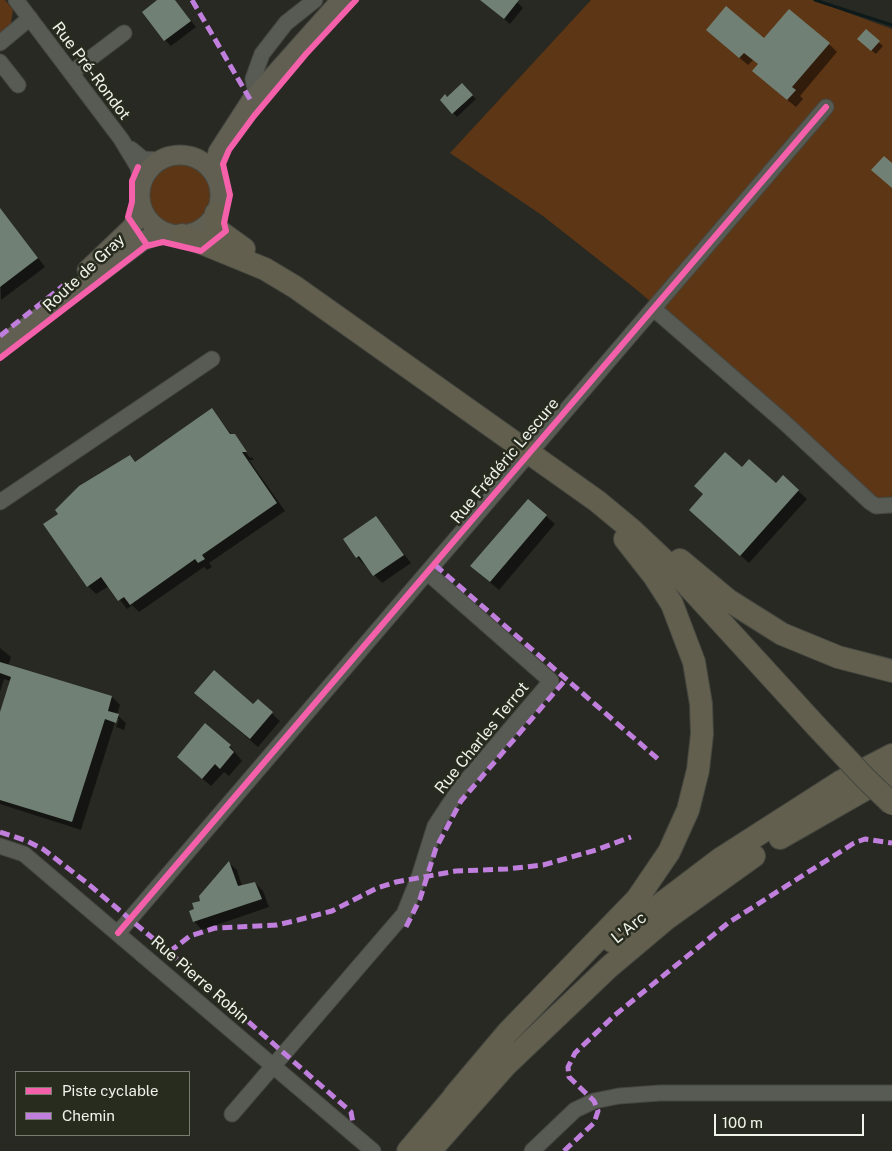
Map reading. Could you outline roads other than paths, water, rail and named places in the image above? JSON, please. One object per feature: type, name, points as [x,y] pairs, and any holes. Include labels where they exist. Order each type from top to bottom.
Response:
[{"type":"highway","points":[[216,213],[217,228],[232,242],[286,271],[466,397],[576,478],[728,600],[782,634],[856,663],[892,671]]},
{"type":"highway","points":[[176,235],[265,269],[295,286],[468,409],[483,415],[535,448]]},
{"type":"highway","points":[[576,478],[662,558],[821,725],[892,792]]},
{"type":"highway","points":[[454,1096],[508,1032],[637,899],[654,876],[679,831],[688,810],[698,770],[702,734],[700,694],[691,652],[678,618],[664,591],[631,546],[576,478]]},
{"type":"highway","points":[[654,539],[821,725],[866,779],[892,804]]},
{"type":"highway","name":"L'Arc","points":[[408,1151],[454,1096],[527,1020],[611,942],[720,859],[840,782],[892,756]]},
{"type":"highway","name":"L'Arc","points":[[430,1151],[472,1102],[533,1038],[609,967],[666,919],[730,871],[789,833],[892,774]]},
{"type":"main road","points":[[185,155],[205,163],[214,172],[221,195],[216,213],[205,227],[194,233],[176,235],[159,230],[150,222],[143,210],[140,191],[146,172],[167,156],[185,155],[203,150],[254,97],[341,0]]},
{"type":"main road","points":[[214,172],[218,152],[254,97]]},
{"type":"main road","name":"Route de Gray","points":[[6,343],[128,232],[138,216],[140,191]]},
{"type":"main road","name":"Route de Gray","points":[[6,343],[142,241],[158,235],[176,235]]},
{"type":"street","name":"Rue Pré-Rondot","points":[[16,0],[121,139],[138,167],[140,191]]},
{"type":"street","points":[[254,97],[253,79],[262,54],[286,23],[315,0]]},
{"type":"street","points":[[0,44],[30,18]]},
{"type":"street","points":[[71,73],[124,33]]},
{"type":"street","points":[[0,62],[18,85]]},
{"type":"street","name":"Rue Frédéric Lescure","points":[[118,933],[826,108]]},
{"type":"street","name":"Rue Pré-Rondot","points":[[121,139],[142,159],[161,160]]},
{"type":"street","points":[[654,309],[784,422],[870,502],[876,506],[892,505]]},
{"type":"street","points":[[0,502],[212,359]]},
{"type":"street","name":"Rue Charles Terrot","points":[[273,1066],[404,914],[419,877],[435,826],[460,788],[551,681],[428,573]]},
{"type":"street","name":"Rue Pierre Robin","points":[[0,846],[24,854],[372,1151]]},
{"type":"street","points":[[232,1114],[273,1066]]},
{"type":"street","points":[[532,1151],[575,1110],[594,1101],[619,1096],[660,1094],[892,1093]]},
{"type":"waterway","points":[[815,0],[892,25]]}]
